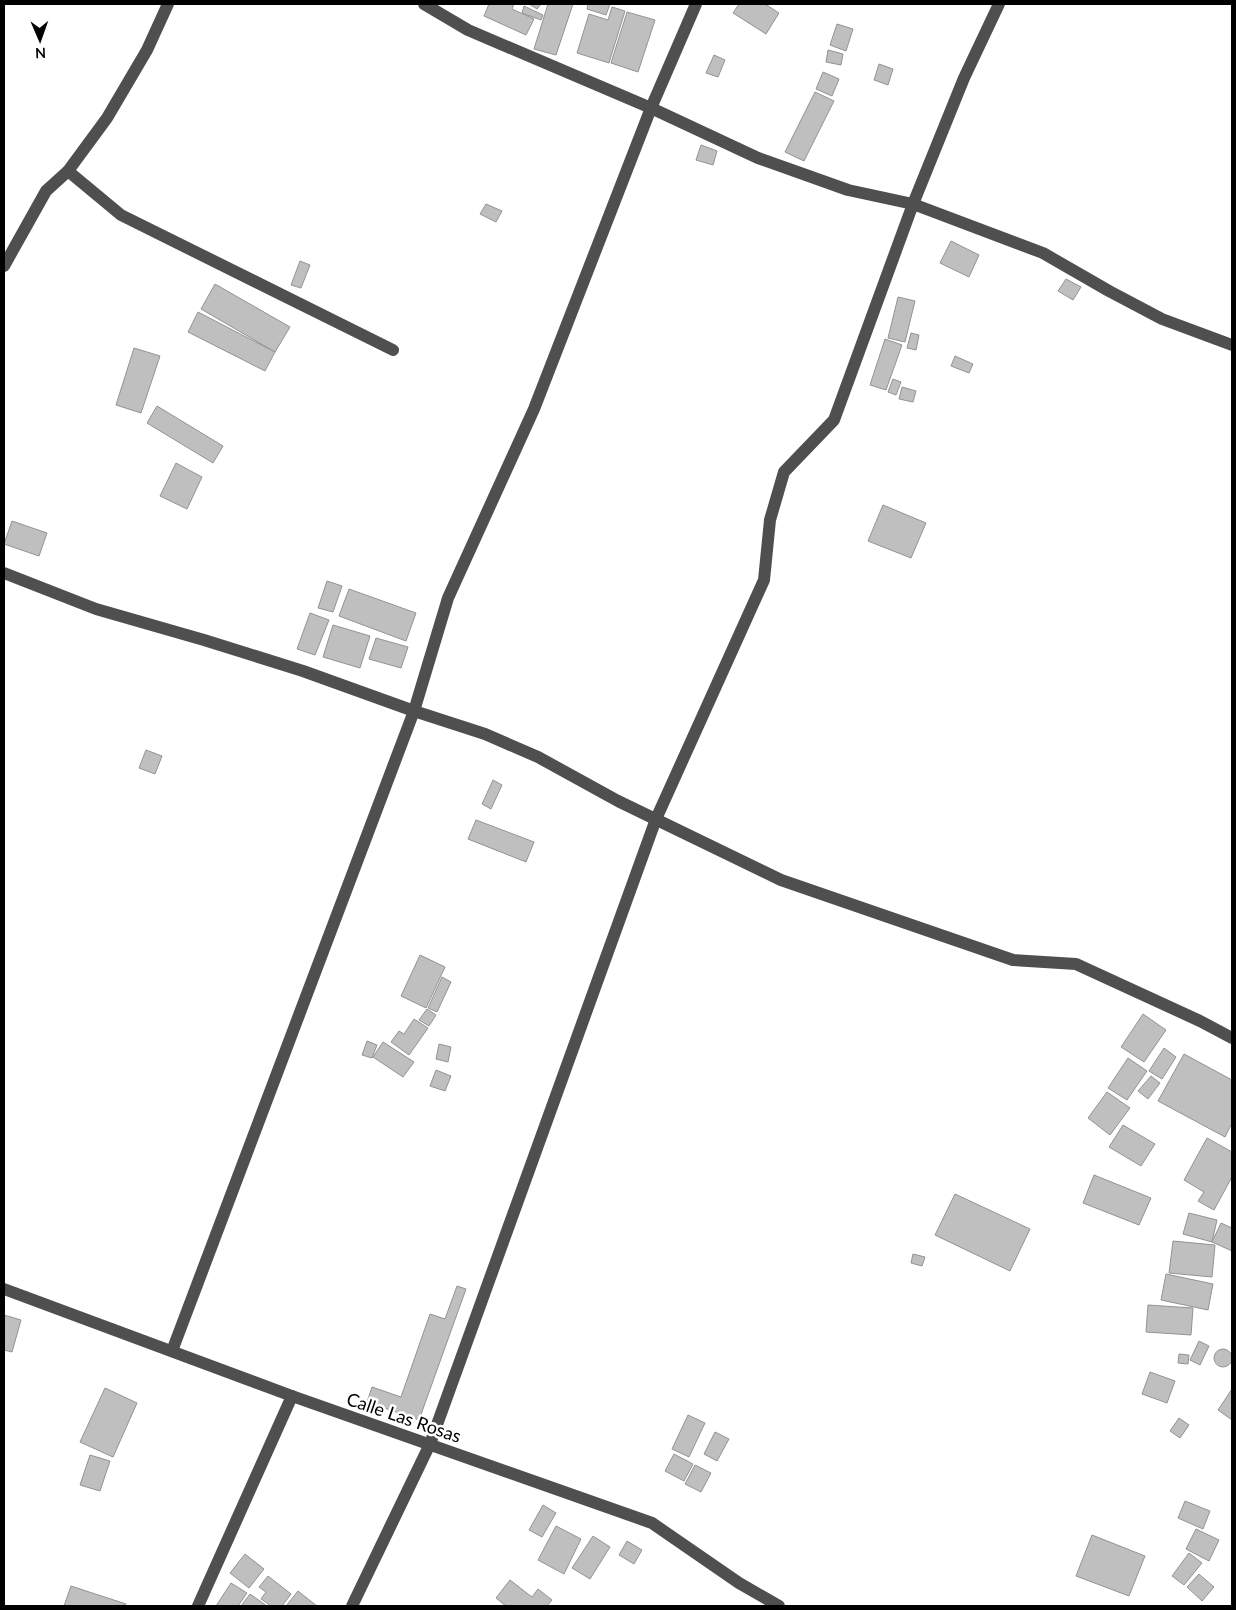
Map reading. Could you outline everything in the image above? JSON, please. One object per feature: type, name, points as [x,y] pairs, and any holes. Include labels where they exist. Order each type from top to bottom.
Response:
[{"type":"street","points":[[4,266],[46,191],[68,170],[112,109],[147,50],[168,4]]},
{"type":"street","points":[[424,4],[468,30],[651,108],[767,161],[848,190],[913,204],[1043,253],[1109,292],[1162,319],[1232,345]]},
{"type":"street","points":[[172,1351],[414,711],[448,598],[534,409],[651,108],[696,4]]},
{"type":"street","points":[[352,1606],[430,1444],[656,819],[764,580],[770,520],[784,472],[834,420],[913,204],[964,78],[999,4]]},
{"type":"street","points":[[68,170],[121,216],[393,350]]},
{"type":"street","points":[[4,573],[96,609],[304,671],[414,711],[485,734],[538,757],[618,801],[790,884],[1013,960],[1076,964],[1200,1021],[1232,1038]]},
{"type":"street","name":"Calle Las Rosas","points":[[4,1289],[292,1396],[652,1523],[739,1583],[779,1606]]},
{"type":"street","points":[[198,1606],[292,1396]]},
{"type":"building","points":[[489,4],[514,4],[512,9],[534,19],[526,35],[484,16]]},
{"type":"building","points":[[529,4],[541,4],[537,9]]},
{"type":"building","points":[[548,4],[573,4],[556,55],[534,49]]},
{"type":"building","points":[[588,4],[610,4],[606,15],[587,9]]},
{"type":"building","points":[[739,4],[765,4],[779,13],[766,34],[733,13]]},
{"type":"building","points":[[524,6],[543,15],[541,20],[522,13]]},
{"type":"building","points":[[612,7],[625,11],[609,63],[577,53],[589,14],[608,20]]},
{"type":"building","points":[[627,12],[655,20],[638,72],[611,63]]},
{"type":"building","points":[[837,24],[853,29],[846,51],[830,45]]},
{"type":"building","points":[[828,50],[843,54],[841,65],[826,62]]},
{"type":"building","points":[[714,55],[725,60],[718,77],[706,73]]},
{"type":"building","points":[[879,64],[893,69],[888,85],[874,80]]},
{"type":"building","points":[[823,72],[839,79],[832,96],[816,89]]},
{"type":"building","points":[[815,92],[834,101],[804,161],[785,152]]},
{"type":"building","points":[[701,145],[717,151],[713,165],[696,160]]},
{"type":"building","points":[[486,204],[502,211],[496,222],[480,214]]},
{"type":"building","points":[[951,241],[979,255],[969,277],[940,263]]},
{"type":"building","points":[[300,261],[310,265],[301,288],[291,285]]},
{"type":"building","points":[[1066,279],[1081,287],[1073,300],[1058,291]]},
{"type":"building","points":[[215,284],[290,327],[275,352],[201,309]]},
{"type":"building","points":[[898,297],[915,301],[905,342],[888,338]]},
{"type":"building","points":[[198,312],[275,352],[265,371],[188,332]]},
{"type":"building","points":[[911,333],[919,335],[916,350],[907,348]]},
{"type":"building","points":[[885,339],[902,345],[886,390],[870,385]]},
{"type":"building","points":[[134,348],[160,356],[141,413],[116,405]]},
{"type":"building","points":[[955,356],[973,364],[969,373],[951,366]]},
{"type":"building","points":[[893,379],[901,382],[896,395],[888,392]]},
{"type":"building","points":[[902,387],[916,391],[913,402],[899,399]]},
{"type":"building","points":[[157,406],[223,446],[213,463],[147,423]]},
{"type":"building","points":[[176,463],[202,477],[187,509],[160,496]]},
{"type":"building","points":[[883,505],[926,523],[911,558],[868,541]]},
{"type":"building","points":[[12,521],[47,533],[39,556],[4,544]]},
{"type":"building","points":[[327,581],[342,586],[333,612],[318,608]]},
{"type":"building","points":[[349,589],[416,613],[406,641],[339,616]]},
{"type":"building","points":[[310,613],[329,620],[315,655],[297,649]]},
{"type":"building","points":[[333,625],[370,636],[360,668],[323,657]]},
{"type":"building","points":[[376,638],[408,647],[401,668],[369,659]]},
{"type":"building","points":[[146,750],[162,756],[155,774],[139,768]]},
{"type":"building","points":[[493,780],[502,785],[491,809],[482,804]]},
{"type":"building","points":[[476,820],[534,842],[526,862],[468,839]]},
{"type":"building","points":[[420,955],[445,967],[426,1008],[401,996]]},
{"type":"building","points":[[442,977],[451,982],[437,1012],[428,1008]]},
{"type":"building","points":[[427,1009],[436,1015],[429,1026],[419,1020]]},
{"type":"building","points":[[1143,1014],[1166,1030],[1144,1062],[1121,1047]]},
{"type":"building","points":[[414,1019],[428,1028],[409,1055],[391,1042],[399,1031],[404,1034]]},
{"type":"building","points":[[367,1041],[377,1045],[372,1058],[362,1055]]},
{"type":"building","points":[[383,1042],[414,1062],[403,1077],[373,1057]]},
{"type":"building","points":[[439,1044],[451,1047],[448,1062],[436,1059]]},
{"type":"building","points":[[1164,1048],[1176,1057],[1162,1079],[1149,1071]]},
{"type":"building","points":[[1184,1054],[1232,1080],[1232,1123],[1225,1137],[1158,1101]]},
{"type":"building","points":[[1128,1058],[1147,1071],[1127,1100],[1108,1088]]},
{"type":"building","points":[[436,1070],[451,1076],[445,1091],[430,1086]]},
{"type":"building","points":[[1151,1076],[1160,1083],[1148,1099],[1138,1091]]},
{"type":"building","points":[[1107,1092],[1130,1108],[1110,1135],[1088,1118]]},
{"type":"building","points":[[1123,1125],[1155,1144],[1141,1166],[1109,1147]]},
{"type":"building","points":[[1207,1138],[1232,1152],[1232,1177],[1214,1210],[1198,1201],[1204,1192],[1184,1180]]},
{"type":"building","points":[[1094,1175],[1151,1198],[1139,1225],[1083,1203]]},
{"type":"building","points":[[955,1194],[1030,1229],[1010,1271],[935,1235]]},
{"type":"building","points":[[1189,1213],[1217,1220],[1212,1242],[1183,1234]]},
{"type":"building","points":[[1221,1223],[1232,1228],[1232,1251],[1212,1242]]},
{"type":"building","points":[[1173,1241],[1215,1245],[1212,1277],[1169,1273]]},
{"type":"building","points":[[913,1254],[925,1257],[922,1266],[911,1263]]},
{"type":"building","points":[[1166,1274],[1213,1284],[1208,1310],[1161,1300]]},
{"type":"building","points":[[457,1286],[466,1289],[419,1420],[367,1402],[372,1387],[401,1397],[430,1314],[445,1319]]},
{"type":"building","points":[[1148,1305],[1193,1308],[1191,1335],[1146,1332]]},
{"type":"building","points":[[4,1315],[21,1320],[12,1352],[4,1350]]},
{"type":"building","points":[[1199,1341],[1209,1346],[1200,1365],[1190,1360]]},
{"type":"building","points":[[1219,1349],[1227,1349],[1232,1354],[1230,1365],[1219,1367],[1214,1362],[1214,1354]]},
{"type":"building","points":[[1179,1354],[1189,1355],[1188,1364],[1178,1363]]},
{"type":"building","points":[[1150,1372],[1175,1381],[1167,1403],[1142,1394]]},
{"type":"building","points":[[105,1388],[137,1403],[113,1457],[80,1442]]},
{"type":"building","points":[[1232,1389],[1232,1420],[1218,1410]]},
{"type":"building","points":[[688,1415],[705,1423],[689,1457],[672,1449]]},
{"type":"building","points":[[1179,1418],[1189,1425],[1180,1438],[1170,1431]]},
{"type":"building","points":[[715,1432],[729,1439],[717,1461],[704,1454]]},
{"type":"building","points":[[674,1454],[693,1464],[684,1481],[665,1471]]},
{"type":"building","points":[[90,1455],[110,1461],[100,1491],[80,1485]]},
{"type":"building","points":[[695,1465],[711,1473],[701,1492],[685,1484]]},
{"type":"building","points":[[1185,1501],[1210,1511],[1203,1529],[1178,1518]]},
{"type":"building","points":[[543,1505],[556,1513],[542,1537],[529,1530]]},
{"type":"building","points":[[556,1526],[581,1539],[564,1574],[538,1560]]},
{"type":"building","points":[[1196,1529],[1219,1540],[1209,1561],[1186,1549]]},
{"type":"building","points":[[1092,1535],[1145,1556],[1129,1596],[1076,1576]]},
{"type":"building","points":[[593,1536],[610,1547],[590,1579],[572,1568]]},
{"type":"building","points":[[627,1541],[642,1550],[634,1564],[619,1555]]},
{"type":"building","points":[[1189,1553],[1202,1563],[1184,1585],[1172,1576]]},
{"type":"building","points":[[245,1554],[264,1569],[249,1588],[230,1573]]},
{"type":"building","points":[[1199,1574],[1214,1587],[1202,1601],[1187,1587]]},
{"type":"building","points":[[268,1576],[291,1594],[282,1606],[271,1606],[261,1599],[266,1592],[259,1587]]},
{"type":"building","points":[[510,1580],[532,1597],[538,1589],[552,1600],[547,1606],[506,1606],[496,1598]]},
{"type":"building","points":[[231,1583],[247,1593],[238,1606],[216,1606]]},
{"type":"building","points":[[71,1586],[126,1604],[125,1606],[64,1606]]},
{"type":"building","points":[[298,1591],[317,1606],[286,1606]]},
{"type":"building","points":[[250,1594],[267,1606],[241,1606]]}]
